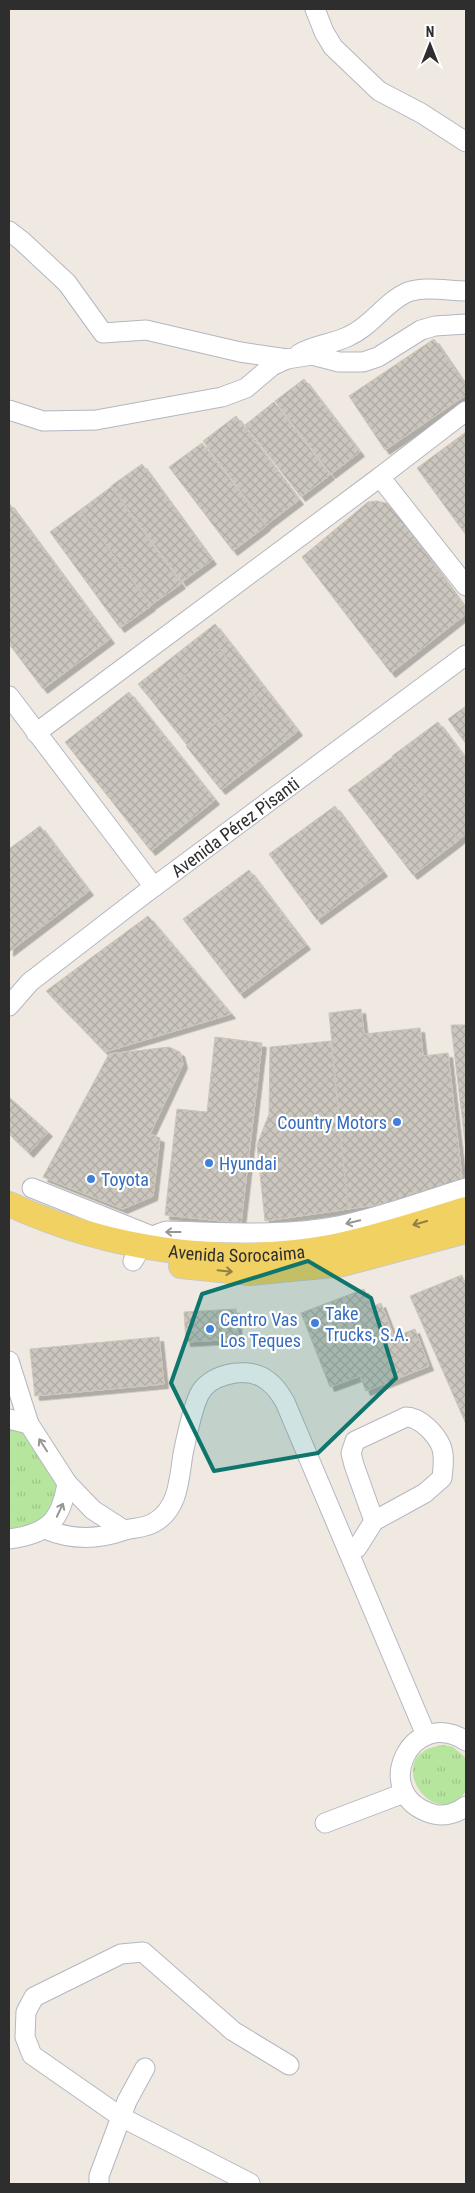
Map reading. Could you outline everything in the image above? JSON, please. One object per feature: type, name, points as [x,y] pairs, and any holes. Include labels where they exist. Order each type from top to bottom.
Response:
[{"type":"main road","name":"Avenida Sorocaima","points":[[9,1204],[93,1234],[142,1248],[250,1273],[343,1264],[466,1231]]},
{"type":"main road","name":"Avenida Sorocaima","points":[[9,1220],[73,1244],[189,1252],[254,1254],[292,1252],[334,1246],[466,1209]]},
{"type":"street","points":[[315,9],[324,32],[333,47],[379,91],[421,113],[466,142]]},
{"type":"street","points":[[9,231],[67,283],[103,333],[146,330],[240,352],[288,359],[312,355],[339,362],[363,362],[378,357],[421,330],[435,326],[466,324]]},
{"type":"street","points":[[9,410],[42,420],[96,420],[222,397],[246,388],[272,366],[310,348],[352,335],[398,298],[409,292],[423,290],[466,291]]},
{"type":"street","points":[[36,732],[380,478],[466,411]]},
{"type":"street","points":[[380,478],[466,586]]},
{"type":"street","name":"Avenida Pérez Pisanti","points":[[9,1006],[30,982],[466,654]]},
{"type":"street","points":[[9,696],[154,887]]},
{"type":"street","points":[[32,1188],[142,1248],[166,1232],[273,1233],[336,1226],[392,1213],[466,1188]]},
{"type":"street","points":[[9,1361],[29,1424],[67,1484],[93,1510],[124,1530]]},
{"type":"street","points":[[45,1529],[62,1536],[79,1538],[110,1536],[124,1530],[141,1528],[155,1522],[168,1511],[180,1478],[183,1456],[199,1396],[205,1386],[216,1378],[244,1372],[262,1377],[277,1389],[284,1402],[426,1735]]},
{"type":"street","points":[[348,1551],[356,1548],[374,1521],[425,1493],[442,1478],[444,1464],[441,1446],[421,1420],[414,1417],[406,1417],[355,1441],[351,1453],[374,1521]]},
{"type":"street","points":[[9,1420],[29,1424]]},
{"type":"street","points":[[9,1539],[30,1536],[45,1529],[61,1510],[67,1484]]},
{"type":"street","points":[[466,1741],[453,1734],[439,1732],[426,1735],[414,1742],[405,1753],[401,1766],[400,1780],[404,1793],[424,1811],[437,1815],[451,1814],[466,1806]]},
{"type":"street","points":[[325,1824],[404,1793]]},
{"type":"street","points":[[250,2183],[121,2117],[32,2055],[25,2037],[26,2012],[34,1997],[121,1954],[143,1952],[233,2031],[288,2064]]},
{"type":"street","points":[[99,2184],[99,2176],[127,2101],[144,2068]]},
{"type":"highlighted area","points":[[308,1261],[371,1298],[396,1378],[318,1453],[214,1471],[171,1383],[202,1294]]},
{"type":"green space","points":[[9,1428],[19,1429],[54,1473],[60,1490],[46,1525],[9,1532]]},
{"type":"green space","points":[[444,1745],[453,1747],[466,1758],[466,1791],[453,1803],[440,1804],[427,1799],[418,1788],[413,1775],[415,1762],[424,1751]]},
{"type":"building","points":[[434,339],[466,386],[466,395],[385,450],[349,396]]},
{"type":"building","points":[[304,379],[360,452],[331,474],[275,401]]},
{"type":"building","points":[[274,402],[330,475],[301,497],[245,425]]},
{"type":"building","points":[[236,416],[299,500],[266,525],[203,441]]},
{"type":"building","points":[[466,432],[466,535],[417,468]]},
{"type":"building","points":[[202,443],[266,526],[233,551],[169,467]]},
{"type":"building","points":[[142,464],[212,560],[182,582],[111,486]]},
{"type":"building","points":[[111,487],[181,584],[151,605],[80,510]]},
{"type":"building","points":[[377,501],[390,504],[466,609],[466,614],[391,673],[302,557],[368,502]]},
{"type":"building","points":[[9,503],[110,639],[43,689],[9,644]]},
{"type":"building","points":[[80,510],[151,606],[120,628],[50,532]]},
{"type":"building","points":[[215,624],[298,731],[288,739],[220,649],[152,701],[138,684]]},
{"type":"building","points":[[220,649],[254,694],[187,745],[152,701]]},
{"type":"building","points":[[129,692],[215,800],[151,851],[65,742]]},
{"type":"building","points":[[254,694],[288,739],[221,790],[186,746]]},
{"type":"building","points":[[466,706],[466,744],[448,719]]},
{"type":"building","points":[[438,722],[466,759],[466,834],[457,841],[392,756]]},
{"type":"building","points":[[394,756],[459,840],[413,875],[348,790]]},
{"type":"building","points":[[335,806],[383,872],[317,920],[269,854]]},
{"type":"building","points":[[40,826],[89,891],[9,952],[9,849]]},
{"type":"building","points":[[249,870],[306,945],[240,994],[183,919]]},
{"type":"building","points":[[148,916],[231,1014],[105,1052],[46,991]]},
{"type":"building","name":"Country Motors","points":[[361,1009],[364,1034],[420,1028],[423,1056],[448,1053],[463,1187],[410,1193],[411,1200],[348,1209],[329,1013]]},
{"type":"building","points":[[451,1025],[466,1025],[466,1150]]},
{"type":"building","name":"Hyundai","points":[[215,1037],[262,1043],[241,1223],[165,1215],[177,1109],[207,1112]]},
{"type":"building","points":[[331,1041],[348,1209],[265,1221],[257,1145],[269,1114],[270,1047]]},
{"type":"building","points":[[169,1047],[180,1052],[183,1064],[150,1134],[160,1138],[153,1196],[123,1209],[43,1177],[109,1054]]},
{"type":"building","points":[[9,1097],[48,1132],[29,1153],[9,1134]]},
{"type":"building","points":[[462,1275],[466,1286],[466,1424],[410,1296]]},
{"type":"building","points":[[364,1289],[372,1307],[381,1303],[394,1337],[415,1329],[429,1366],[366,1391],[360,1376],[330,1387],[301,1313]]},
{"type":"building","points":[[236,1309],[238,1339],[186,1342],[184,1312]]},
{"type":"building","points":[[159,1337],[164,1384],[35,1396],[30,1349]]},
{"type":"place","name":"Country Motors","points":[[397,1122]]},
{"type":"place","name":"Hyundai","points":[[209,1163]]},
{"type":"place","name":"Toyota","points":[[91,1179]]},
{"type":"place","name":"Take Trucks, S.A.","points":[[315,1323]]},
{"type":"place","name":"Centro Vas Los Teques","points":[[210,1329]]}]
